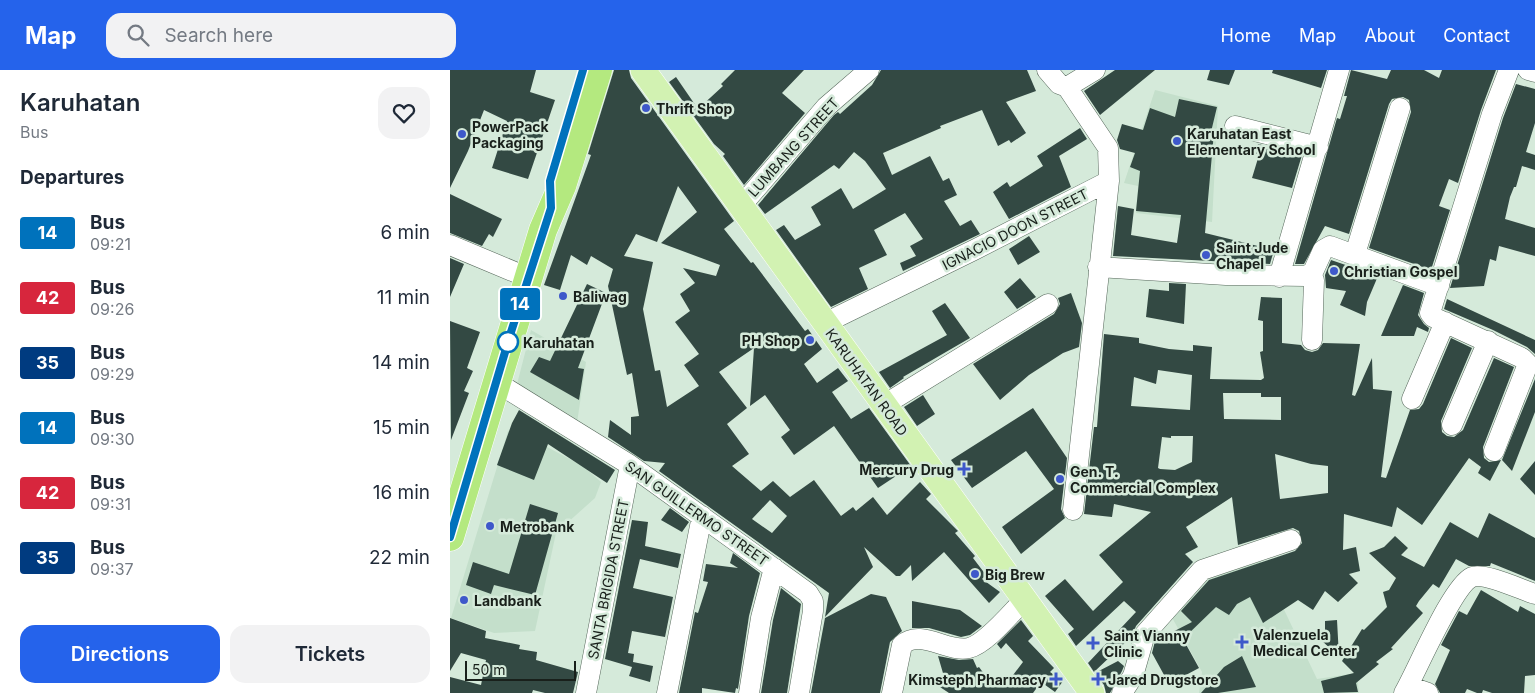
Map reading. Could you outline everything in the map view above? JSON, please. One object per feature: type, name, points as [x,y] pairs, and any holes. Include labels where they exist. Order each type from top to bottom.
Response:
[{"type":"highway","points":[[551,208],[550,181],[584,70]]},
{"type":"highway","points":[[450,537],[455,500],[496,382],[551,208],[562,186],[598,70]]},
{"type":"main road","name":"KARUHATAN ROAD","points":[[643,70],[1092,693]]},
{"type":"street","name":"LUMBANG STREET","points":[[741,206],[826,107],[869,70]]},
{"type":"street","points":[[1047,70],[1058,84],[1067,87],[1108,148],[1109,181],[1106,221],[1098,268],[1073,510]]},
{"type":"street","points":[[1067,87],[1095,70]]},
{"type":"street","points":[[1279,277],[1339,70]]},
{"type":"street","points":[[1494,451],[1527,363],[1522,358],[1430,313],[1492,114],[1509,70]]},
{"type":"street","points":[[1528,70],[1535,72]]},
{"type":"street","points":[[1355,254],[1400,108]]},
{"type":"street","points":[[1235,126],[1318,147]]},
{"type":"street","name":"IGNACIO DOON STREET","points":[[825,323],[1109,181]]},
{"type":"street","points":[[450,245],[529,278]]},
{"type":"street","points":[[1310,274],[1325,247],[1355,254],[1439,286]]},
{"type":"street","points":[[1098,268],[1279,277],[1310,274]]},
{"type":"street","points":[[1310,274],[1314,280],[1312,340]]},
{"type":"street","points":[[884,405],[1048,304]]},
{"type":"street","points":[[1412,399],[1445,322]]},
{"type":"street","points":[[1452,425],[1488,341]]},
{"type":"street","name":"SAN GUILLERMO STREET","points":[[496,382],[630,465],[801,586],[813,601],[799,693]]},
{"type":"street","name":"SANTA BRIGIDA STREET","points":[[586,693],[630,465]]},
{"type":"street","points":[[667,693],[702,516]]},
{"type":"street","points":[[1122,693],[1133,676],[1145,634],[1202,570],[1291,540]]},
{"type":"street","points":[[749,693],[761,618],[774,568]]},
{"type":"street","points":[[1428,693],[1406,690],[1451,604],[1472,577],[1482,576],[1535,594]]},
{"type":"street","points":[[892,693],[902,645],[906,642],[912,639],[920,639],[960,648],[973,647],[980,643],[1024,600]]},
{"type":"shaded area","name":"Karuhatan East Elementary School","points":[[1155,90],[1218,106],[1212,222],[1136,213],[1138,186],[1124,183]]},
{"type":"shaded area","points":[[531,330],[586,362],[577,423],[516,388]]},
{"type":"shaded area","points":[[518,425],[547,447],[583,466],[601,482],[595,498],[556,533],[535,631],[494,633],[451,618],[508,431]]},
{"type":"shaded area","name":"Valenzuela Medical Center","points":[[1259,557],[1317,679],[1357,673],[1359,693],[1199,693],[1202,672],[1169,612],[1204,572]]},
{"type":"building","points":[[450,70],[536,70],[530,92],[555,100],[528,179],[492,168],[507,121],[484,110],[468,151],[450,188]]},
{"type":"building","points":[[614,70],[629,70],[631,78],[734,221],[724,229],[751,263],[753,262],[805,331],[808,329],[822,349],[804,364],[817,383],[838,368],[848,381],[832,392],[851,419],[869,408],[911,466],[878,488],[834,426],[794,455],[781,437],[790,430],[765,395],[750,406],[754,348],[719,372],[747,408],[727,424],[749,454],[732,466],[761,491],[773,481],[790,497],[814,480],[841,516],[853,507],[856,511],[873,497],[887,515],[920,482],[931,494],[926,499],[958,531],[955,533],[975,556],[973,558],[986,575],[982,579],[1000,592],[989,603],[944,552],[912,581],[911,565],[900,576],[896,576],[864,547],[873,567],[825,617],[829,593],[659,471],[665,463],[644,461],[608,437],[610,420],[631,435],[631,417],[639,416],[632,373],[627,375],[608,286],[613,269],[591,256],[587,265],[571,255],[560,290],[544,285],[591,155],[588,154]],"holes":[[[678,186],[697,212],[661,243],[720,265],[716,276],[683,268],[695,283],[680,294],[690,311],[675,322],[699,354],[684,365],[699,386],[667,407],[660,370],[655,371],[643,309],[653,262],[624,256],[636,234],[657,242]],[[770,500],[787,516],[772,533],[752,519]]]},
{"type":"building","points":[[735,70],[804,70],[782,93],[805,113],[744,185],[723,156],[725,154],[714,144],[669,82],[676,77],[698,109],[723,86],[721,84]]},
{"type":"building","points":[[881,70],[1027,70],[1036,91],[1006,102],[1026,133],[1011,143],[1009,140],[998,146],[982,110],[940,126],[941,128],[883,153],[892,175],[930,156],[943,181],[949,178],[957,195],[944,201],[960,226],[971,220],[980,234],[903,271],[900,263],[916,256],[910,246],[923,239],[905,213],[874,230],[887,255],[859,268],[868,289],[831,307],[776,230],[784,225],[795,240],[821,225],[811,207],[841,188],[853,209],[886,189],[865,161],[854,152],[839,169],[834,165],[765,214],[758,205],[834,115],[838,112],[840,114],[872,85]]},
{"type":"building","points":[[1115,70],[1155,70],[1100,115],[1084,91]]},
{"type":"building","points":[[1210,70],[1235,70],[1229,85],[1207,80]]},
{"type":"building","points":[[1273,70],[1327,70],[1321,88],[1272,73]]},
{"type":"building","points":[[1351,70],[1387,79],[1391,70],[1424,70],[1439,78],[1442,70],[1496,70],[1458,183],[1449,179],[1439,206],[1450,210],[1431,270],[1369,248],[1411,112],[1409,100],[1403,97],[1392,99],[1389,104],[1349,234],[1325,226],[1304,264],[1295,264],[1337,118],[1340,119],[1347,96],[1344,96]]},
{"type":"building","points":[[1516,84],[1535,89],[1535,123],[1526,152],[1535,155],[1535,170],[1522,166],[1516,187],[1514,187],[1510,197],[1505,219],[1535,228],[1535,256],[1499,246],[1496,261],[1490,259],[1484,286],[1450,288],[1503,118]]},
{"type":"building","name":"Karuhatan East Elementary School","points":[[1179,99],[1217,107],[1211,132],[1214,132],[1205,233],[1274,250],[1270,264],[1113,256],[1118,206],[1134,209],[1131,235],[1177,243],[1181,215],[1136,211],[1140,171],[1130,167],[1135,153],[1120,149],[1117,140],[1122,124],[1143,130],[1150,108],[1175,117]]},
{"type":"building","points":[[1080,128],[1087,139],[1059,156],[1071,187],[1009,219],[993,192],[1007,182],[1010,187],[1043,166],[1037,156]]},
{"type":"building","points":[[1258,144],[1302,155],[1292,188],[1252,178],[1259,155],[1255,153]]},
{"type":"building","points":[[450,194],[502,219],[493,237],[489,234],[482,246],[450,233]]},
{"type":"building","points":[[1029,236],[1040,252],[1018,265],[1009,249]]},
{"type":"building","points":[[450,258],[464,264],[450,297]]},
{"type":"building","points":[[1331,260],[1378,276],[1367,302],[1365,316],[1340,305],[1346,291],[1326,288],[1325,275]]},
{"type":"building","points":[[1020,278],[1036,297],[1017,309],[1004,292]]},
{"type":"building","points":[[1169,283],[1186,284],[1184,324],[1146,317],[1149,289],[1169,291]]},
{"type":"building","points":[[587,284],[606,293],[578,368],[584,369],[579,400],[530,372],[539,357],[550,361]]},
{"type":"building","points":[[1403,285],[1424,293],[1418,315],[1429,328],[1428,332],[1417,327],[1414,336],[1381,336]]},
{"type":"building","points":[[1071,293],[1082,323],[1079,347],[1063,353],[1029,375],[1000,400],[973,364],[1054,314],[1060,304],[1058,298]]},
{"type":"building","points":[[1261,297],[1282,298],[1282,343],[1301,345],[1305,350],[1312,352],[1318,350],[1323,343],[1360,344],[1352,395],[1355,396],[1372,358],[1373,389],[1392,391],[1381,477],[1386,478],[1410,410],[1419,409],[1423,404],[1451,338],[1472,348],[1441,421],[1442,432],[1447,436],[1454,437],[1463,430],[1494,358],[1514,367],[1483,447],[1484,458],[1489,462],[1501,460],[1490,481],[1478,473],[1481,467],[1469,458],[1422,525],[1397,507],[1392,527],[1344,514],[1343,550],[1356,547],[1360,571],[1349,574],[1358,583],[1338,602],[1325,591],[1313,610],[1298,600],[1263,623],[1250,597],[1237,604],[1229,615],[1216,607],[1183,639],[1199,668],[1169,684],[1152,653],[1155,641],[1192,622],[1181,611],[1209,580],[1295,551],[1302,543],[1299,531],[1293,528],[1238,545],[1232,497],[1186,527],[1198,547],[1185,554],[1193,562],[1136,626],[1132,636],[1094,672],[1088,663],[1136,612],[1124,601],[1076,646],[1068,634],[1074,629],[1045,596],[1065,579],[1093,611],[1123,582],[1099,555],[1151,512],[1114,504],[1112,517],[1084,514],[1094,427],[1097,427],[1104,334],[1139,338],[1139,343],[1169,349],[1193,351],[1193,345],[1212,347],[1210,379],[1261,380],[1264,378],[1260,352],[1263,351],[1263,321],[1258,320]],"holes":[[[1158,370],[1192,375],[1190,410],[1131,406],[1134,377],[1156,384]],[[1223,393],[1261,393],[1261,397],[1281,397],[1281,420],[1224,419]],[[1171,436],[1193,436],[1192,462],[1175,470],[1160,469],[1158,468],[1162,437],[1171,438]],[[1275,454],[1311,464],[1328,466],[1328,493],[1280,499]]]},
{"type":"building","points":[[1447,299],[1535,340],[1535,354],[1527,347],[1493,330],[1444,309]]},
{"type":"building","points":[[945,303],[970,338],[903,377],[890,388],[879,372],[947,335],[932,311]]},
{"type":"building","points":[[450,321],[480,332],[467,368],[473,371],[464,391],[469,393],[451,440]]},
{"type":"building","points":[[1535,379],[1535,412],[1512,471],[1502,460]]},
{"type":"building","points":[[923,395],[935,414],[917,426],[904,407]]},
{"type":"building","name":"Gen. T. Commercial Complex","points":[[1033,408],[1067,458],[1061,509],[1065,518],[1021,554],[1002,527],[1054,489],[1026,451],[972,488],[951,460]]},
{"type":"building","points":[[519,410],[615,470],[607,483],[548,444],[534,480],[497,465],[512,423]]},
{"type":"building","points":[[1535,461],[1535,495],[1520,479]]},
{"type":"building","points":[[530,504],[558,513],[535,595],[494,585],[491,594],[466,585],[473,562],[509,574]]},
{"type":"building","points":[[670,508],[689,522],[682,532],[661,520]]},
{"type":"building","points":[[1489,513],[1535,538],[1535,581],[1491,563],[1490,566],[1469,566],[1456,559],[1439,588],[1433,584],[1419,601],[1416,606],[1423,613],[1391,648],[1393,649],[1376,662],[1379,664],[1356,683],[1358,692],[1324,693],[1321,681],[1354,673],[1342,661],[1362,629],[1364,630],[1387,607],[1383,592],[1389,590],[1396,578],[1369,553],[1384,547],[1395,536],[1408,548],[1401,555],[1424,567],[1450,522],[1478,538]]},
{"type":"building","points":[[632,520],[648,522],[645,546],[681,554],[678,568],[640,559],[633,588],[673,597],[665,637],[632,631],[628,653],[634,654],[633,662],[653,666],[650,682],[629,676],[632,667],[605,659]]},
{"type":"building","points":[[733,553],[760,573],[749,616],[738,689],[736,688],[735,693],[702,688],[702,693],[679,693],[695,612],[698,613],[708,582],[703,581],[706,564],[738,568],[730,563]]},
{"type":"building","points":[[781,588],[801,604],[787,693],[761,693],[773,620]]},
{"type":"building","points":[[1481,590],[1518,612],[1520,606],[1535,614],[1535,675],[1525,676],[1524,693],[1492,693],[1483,690],[1482,693],[1477,693],[1467,689],[1465,693],[1440,693],[1435,684],[1450,650],[1441,645],[1459,611],[1467,615]]},
{"type":"building","points":[[871,594],[886,597],[902,631],[890,642],[880,693],[811,693],[825,618]]},
{"type":"building","points":[[912,601],[960,610],[982,626],[970,635],[961,637],[929,628],[912,628]]},
{"type":"building","points":[[450,618],[486,631],[485,638],[520,645],[519,649],[537,652],[536,660],[578,672],[573,693],[545,693],[533,690],[532,693],[450,693],[450,677],[481,685],[486,660],[461,653],[450,671]]},
{"type":"building","points":[[1021,620],[1033,636],[1028,641],[1054,668],[1050,672],[1063,681],[1055,692],[1041,682],[1033,693],[949,693],[940,687],[945,680],[938,656],[959,660],[973,659],[977,668],[979,667],[990,682],[997,677],[1004,687],[1023,662],[1006,643],[1001,649],[997,644]]},
{"type":"building","points":[[1337,620],[1339,657],[1318,637],[1325,630],[1325,621]]},
{"type":"building","points":[[1242,656],[1256,687],[1218,693],[1201,693],[1224,667]]},
{"type":"building","points":[[1118,661],[1124,666],[1110,693],[1106,693],[1104,685],[1095,673]]},
{"type":"bus line","name":"14","points":[[450,537],[511,332],[551,208],[550,181],[583,70]]},
{"type":"place","name":"Thrift Shop","points":[[646,108]]},
{"type":"place","name":"PowerPack Packaging","points":[[462,134]]},
{"type":"place","name":"Karuhatan East Elementary School","points":[[1177,141]]},
{"type":"place","name":"Saint Jude Chapel","points":[[1206,255]]},
{"type":"place","name":"Christian Gospel","points":[[1334,271]]},
{"type":"place","name":"Baliwag","points":[[563,296]]},
{"type":"place","name":"PH Shop","points":[[810,340]]},
{"type":"place","name":"Karuhatan","points":[[508,342]]},
{"type":"place","name":"Mercury Drug","points":[[964,469]]},
{"type":"place","name":"Gen. T. Commercial Complex","points":[[1060,479]]},
{"type":"place","name":"Metrobank","points":[[490,526]]},
{"type":"place","name":"Big Brew","points":[[975,574]]},
{"type":"place","name":"Landbank","points":[[464,600]]},
{"type":"place","name":"Valenzuela Medical Center","points":[[1242,642]]},
{"type":"place","name":"Saint Vianny Clinic","points":[[1093,643]]},
{"type":"place","name":"Kimsteph Pharmacy","points":[[1056,679]]},
{"type":"place","name":"Jared Drugstore","points":[[1098,679]]}]
